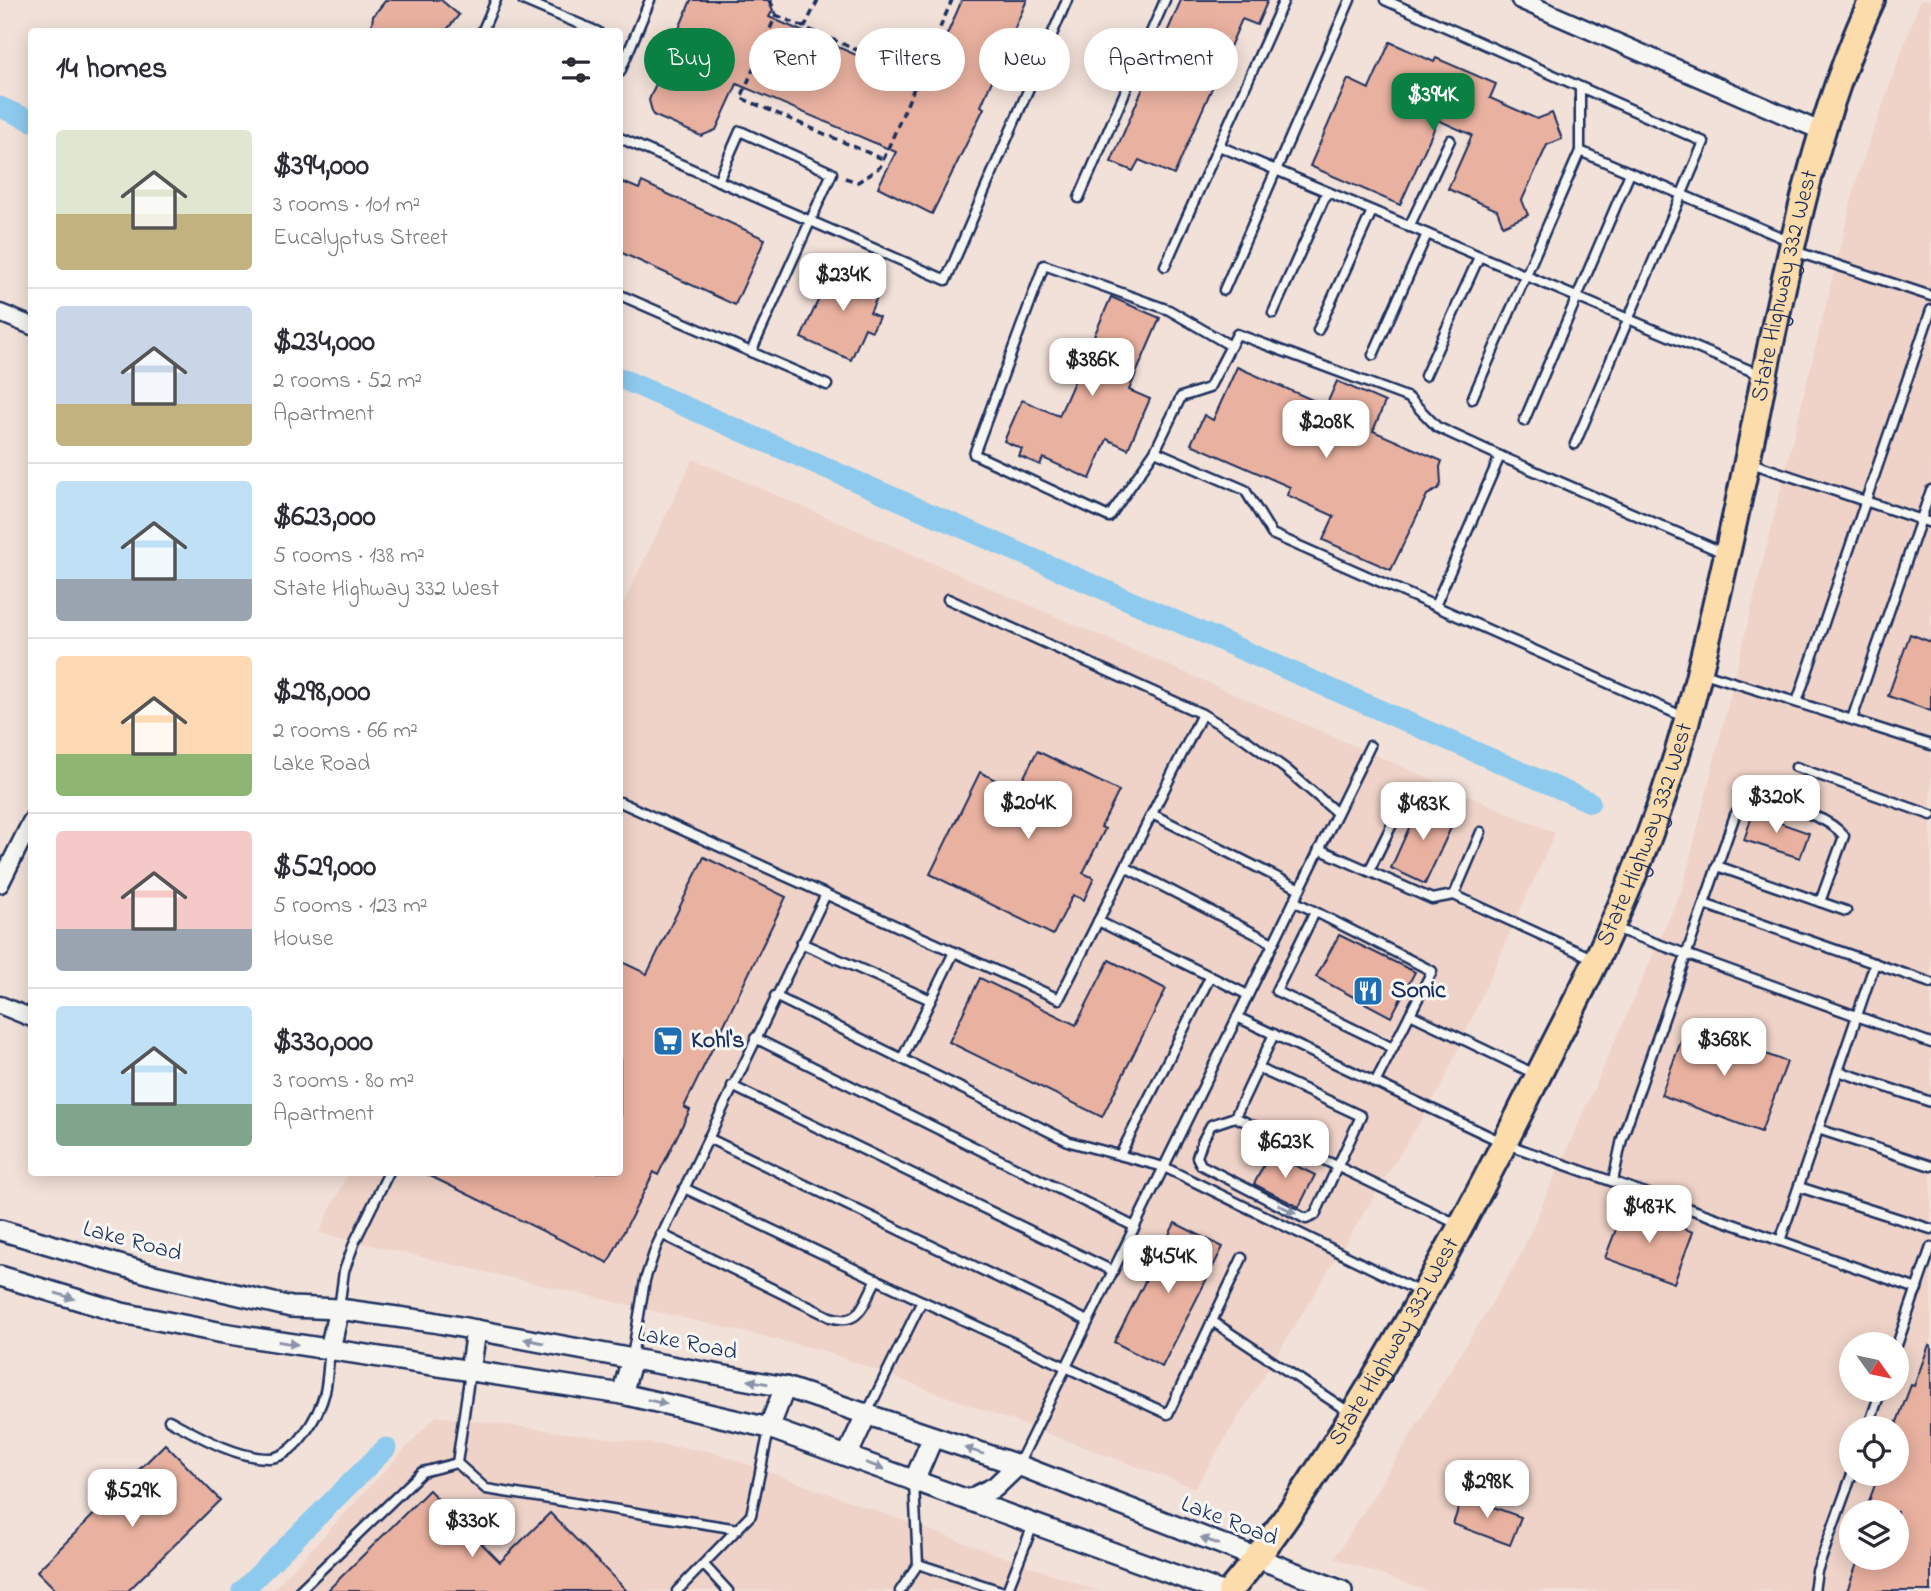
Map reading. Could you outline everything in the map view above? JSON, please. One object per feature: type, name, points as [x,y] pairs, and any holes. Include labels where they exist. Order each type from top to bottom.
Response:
[{"type":"main road","name":"State Highway 332 West","points":[[1230,1591],[1257,1559],[1353,1415],[1424,1294],[1506,1144],[1612,927],[1650,837],[1700,671],[1791,246],[1824,132],[1872,0]]},
{"type":"street","points":[[1520,0],[1824,132]]},
{"type":"street","points":[[0,313],[28,324]]},
{"type":"street","points":[[0,884],[28,828]]},
{"type":"street","points":[[0,1005],[28,1016]]},
{"type":"street","name":"Lake Road","points":[[0,1230],[167,1278],[291,1307],[339,1309],[476,1330],[785,1388],[1018,1465],[1342,1591]]},
{"type":"street","points":[[0,1276],[122,1313],[223,1333],[622,1394],[769,1428],[1219,1591]]},
{"type":"street","points":[[330,1349],[339,1309]]},
{"type":"street","points":[[470,1372],[476,1330]]},
{"type":"street","points":[[622,1394],[632,1359]]},
{"type":"street","points":[[769,1428],[785,1388]]},
{"type":"street","points":[[848,1456],[867,1413]]},
{"type":"street","points":[[914,1480],[933,1437]]},
{"type":"street","points":[[968,1500],[995,1487],[1018,1465]]},
{"type":"lane","points":[[484,28],[496,0]]},
{"type":"lane","points":[[523,0],[589,28]]},
{"type":"lane","points":[[623,65],[650,0]]},
{"type":"lane","points":[[623,139],[946,280],[1067,0]]},
{"type":"lane","points":[[1079,198],[1165,0]]},
{"type":"lane","points":[[1165,266],[1284,0]]},
{"type":"lane","points":[[1224,290],[1278,171],[1350,0]]},
{"type":"lane","points":[[1385,0],[1704,142],[1575,444]]},
{"type":"lane","points":[[623,41],[631,45]]},
{"type":"lane","points":[[1472,399],[1580,151],[1580,87]]},
{"type":"lane","points":[[718,181],[740,131],[832,173],[751,352]]},
{"type":"lane","points":[[1409,227],[1450,139]]},
{"type":"lane","points":[[1219,146],[1765,377]]},
{"type":"lane","points":[[1580,151],[1791,246],[1931,296]]},
{"type":"lane","points":[[1524,421],[1630,173]]},
{"type":"lane","points":[[1273,313],[1327,192]]},
{"type":"lane","points":[[1318,330],[1372,211]]},
{"type":"lane","points":[[1373,355],[1427,234]]},
{"type":"lane","points":[[1425,376],[1479,257]]},
{"type":"lane","points":[[1231,346],[1169,310],[1044,265],[974,454],[1109,517],[1155,452],[1181,397],[1209,388],[1231,346],[1237,334],[1409,398],[1437,428],[1727,554]]},
{"type":"lane","points":[[623,296],[827,385]]},
{"type":"lane","points":[[1797,702],[1931,310]]},
{"type":"lane","points":[[1155,452],[1245,490],[1272,534],[1688,718]]},
{"type":"lane","points":[[1435,606],[1500,456]]},
{"type":"lane","points":[[1746,461],[1931,523]]},
{"type":"lane","points":[[1852,719],[1931,490]]},
{"type":"lane","points":[[948,599],[1202,714],[1245,739],[1287,770],[1337,813]]},
{"type":"lane","points":[[1700,671],[1931,745]]},
{"type":"lane","points":[[623,803],[1059,999],[1202,714]]},
{"type":"lane","points":[[1018,1465],[1370,746]]},
{"type":"lane","points":[[1796,767],[1931,815]]},
{"type":"lane","points":[[1369,871],[1407,794]]},
{"type":"lane","points":[[1614,1181],[1622,1139],[1735,815],[1744,803],[1755,799],[1826,821],[1844,836],[1820,902]]},
{"type":"lane","points":[[1152,814],[1300,889]]},
{"type":"lane","points":[[1454,895],[1481,832]]},
{"type":"lane","points":[[1319,849],[1432,900],[1454,895],[1596,960]]},
{"type":"lane","points":[[1717,866],[1846,911]]},
{"type":"lane","points":[[1125,867],[1273,943]]},
{"type":"lane","points":[[632,1359],[645,1280],[662,1234],[826,894]]},
{"type":"lane","points":[[1294,901],[1432,971],[1375,1083]]},
{"type":"lane","points":[[1704,904],[1931,983]]},
{"type":"lane","points":[[1315,912],[1276,990],[1393,1048]]},
{"type":"lane","points":[[1098,921],[1248,995]]},
{"type":"lane","points":[[1612,927],[1931,1043]]},
{"type":"lane","points":[[801,943],[931,1000]]},
{"type":"lane","points":[[902,1059],[954,952]]},
{"type":"lane","points":[[1780,1241],[1875,963]]},
{"type":"lane","points":[[1120,1155],[1210,977]]},
{"type":"lane","points":[[775,996],[1070,1142],[1164,1167],[1424,1294]]},
{"type":"lane","points":[[1410,1014],[1538,1076]]},
{"type":"lane","points":[[1237,1017],[1506,1144],[1917,1289]]},
{"type":"lane","points":[[1235,1117],[1274,1034]]},
{"type":"lane","points":[[755,1038],[1135,1227]]},
{"type":"lane","points":[[1258,1068],[1361,1116],[1337,1166],[1315,1215],[1306,1219],[1201,1165],[1197,1157],[1211,1125],[1235,1117],[1337,1166],[1461,1226]]},
{"type":"lane","points":[[1838,1071],[1931,1102]]},
{"type":"lane","points":[[732,1086],[1113,1272]]},
{"type":"lane","points":[[1818,1129],[1931,1167]]},
{"type":"lane","points":[[708,1138],[1088,1321]]},
{"type":"lane","points":[[339,1309],[344,1271],[355,1241],[387,1176]]},
{"type":"lane","points":[[1799,1187],[1931,1229]]},
{"type":"lane","points":[[684,1188],[1167,1414],[1241,1258]]},
{"type":"lane","points":[[662,1234],[844,1322],[855,1317],[877,1279]]},
{"type":"lane","points":[[1902,1332],[1931,1247]]},
{"type":"lane","points":[[867,1413],[922,1301]]},
{"type":"lane","points":[[1212,1321],[1353,1415]]},
{"type":"lane","points":[[169,1420],[206,1440],[251,1456],[278,1457],[290,1450],[314,1418],[324,1393],[330,1349]]},
{"type":"lane","points":[[457,1463],[470,1372]]},
{"type":"lane","points":[[677,1591],[751,1515],[769,1428]]},
{"type":"lane","points":[[457,1463],[486,1489],[738,1529]]},
{"type":"lane","points":[[299,1591],[422,1472],[457,1463]]},
{"type":"lane","points":[[900,1591],[918,1564],[914,1480]]},
{"type":"lane","points":[[1814,1591],[1848,1486]]},
{"type":"lane","points":[[1007,1591],[1034,1523]]},
{"type":"lane","points":[[918,1564],[1001,1591]]},
{"type":"lane","points":[[704,1565],[728,1591]]},
{"type":"path","points":[[770,0],[776,15],[804,28],[818,0]]},
{"type":"path","points":[[940,28],[952,0]]},
{"type":"path","points":[[776,15],[741,98],[883,159]]},
{"type":"path","points":[[832,173],[858,182],[880,167],[912,91]]},
{"type":"shaded area","points":[[1920,0],[1931,0],[1931,1591],[1427,1591],[1335,1558],[1517,1262],[1683,887],[1858,174]]},
{"type":"shaded area","points":[[693,459],[1555,833],[1440,1089],[1195,1488],[821,1350],[319,1233],[347,1176],[623,1176],[623,604]]},
{"type":"shaded area","points":[[436,1416],[710,1451],[1099,1591],[272,1591]]},
{"type":"building","points":[[386,0],[441,0],[459,15],[448,28],[372,28],[373,16]]},
{"type":"building","points":[[691,0],[768,0],[773,10],[769,17],[794,28],[749,28],[749,89],[737,84],[735,88],[735,28],[679,28]]},
{"type":"building","points":[[962,0],[1027,0],[1015,28],[979,28],[979,91],[988,91],[981,106],[984,108],[932,214],[878,187],[896,152],[753,91],[841,91],[841,48],[855,54],[855,91],[965,91],[965,28],[950,28]]},
{"type":"building","points":[[1181,0],[1268,0],[1257,25],[1242,19],[1238,28],[1169,28]]},
{"type":"building","points":[[1390,42],[1434,62],[1436,58],[1496,84],[1490,98],[1537,119],[1552,113],[1562,139],[1547,145],[1522,200],[1528,215],[1503,226],[1497,210],[1448,189],[1472,135],[1438,120],[1400,205],[1310,166],[1348,79],[1369,89]]},
{"type":"building","points":[[653,91],[734,91],[716,130],[701,136],[653,115],[649,100]]},
{"type":"building","points":[[1142,91],[1211,91],[1174,175],[1139,160],[1133,171],[1111,162]]},
{"type":"building","points":[[623,182],[639,189],[642,182],[765,239],[735,305],[623,253]]},
{"type":"building","points":[[834,265],[882,286],[870,313],[879,317],[872,331],[865,328],[851,360],[801,338]]},
{"type":"building","points":[[1111,297],[1160,318],[1129,390],[1150,399],[1128,449],[1107,439],[1090,479],[1043,458],[1040,465],[1019,456],[1022,449],[1004,441],[1022,400],[1059,416]]},
{"type":"building","points":[[1237,367],[1326,406],[1337,381],[1385,402],[1373,431],[1442,461],[1441,484],[1427,495],[1391,570],[1323,540],[1334,516],[1287,495],[1290,487],[1191,444],[1204,415],[1213,420]]},
{"type":"building","points":[[1910,634],[1931,642],[1931,711],[1888,696]]},
{"type":"building","points":[[1037,751],[1119,791],[1101,827],[1105,829],[1083,873],[1094,878],[1084,900],[1073,895],[1053,935],[930,874],[980,772],[1017,791]]},
{"type":"building","points":[[1421,801],[1456,817],[1425,884],[1391,868]]},
{"type":"building","points":[[1754,810],[1778,819],[1777,822],[1809,833],[1800,858],[1744,840]]},
{"type":"building","name":"Kohl's","points":[[704,857],[786,897],[684,1107],[690,1110],[658,1175],[654,1172],[608,1263],[430,1176],[623,1176],[623,962],[647,974]]},
{"type":"building","points":[[1339,935],[1415,972],[1391,1017],[1316,977]]},
{"type":"building","points":[[1109,960],[1166,989],[1102,1117],[949,1042],[980,978],[1076,1025]]},
{"type":"building","points":[[1687,1025],[1787,1062],[1761,1132],[1661,1095]]},
{"type":"building","points":[[1270,1153],[1315,1175],[1299,1207],[1254,1184]]},
{"type":"building","points":[[1625,1206],[1693,1232],[1674,1283],[1605,1258]]},
{"type":"building","points":[[1175,1223],[1223,1247],[1162,1367],[1114,1342]]},
{"type":"building","points":[[1929,1345],[1931,1591],[1847,1591],[1855,1570],[1909,1570],[1909,1500],[1869,1500],[1875,1486],[1909,1486],[1909,1416],[1899,1416],[1905,1402],[1909,1402],[1911,1385],[1914,1386]]},
{"type":"building","points":[[165,1444],[220,1500],[128,1591],[57,1591],[37,1571]]},
{"type":"building","points":[[429,1490],[500,1562],[550,1513],[627,1591],[327,1591]]},
{"type":"building","points":[[1463,1496],[1521,1517],[1510,1545],[1453,1524]]},
{"type":"waterway","points":[[0,107],[28,119]]},
{"type":"waterway","points":[[623,379],[1590,802]]},
{"type":"waterway","points":[[242,1591],[386,1448]]},
{"type":"place","name":"Sonic","points":[[1368,991]]},
{"type":"place","name":"Kohl's","points":[[668,1041]]}]
